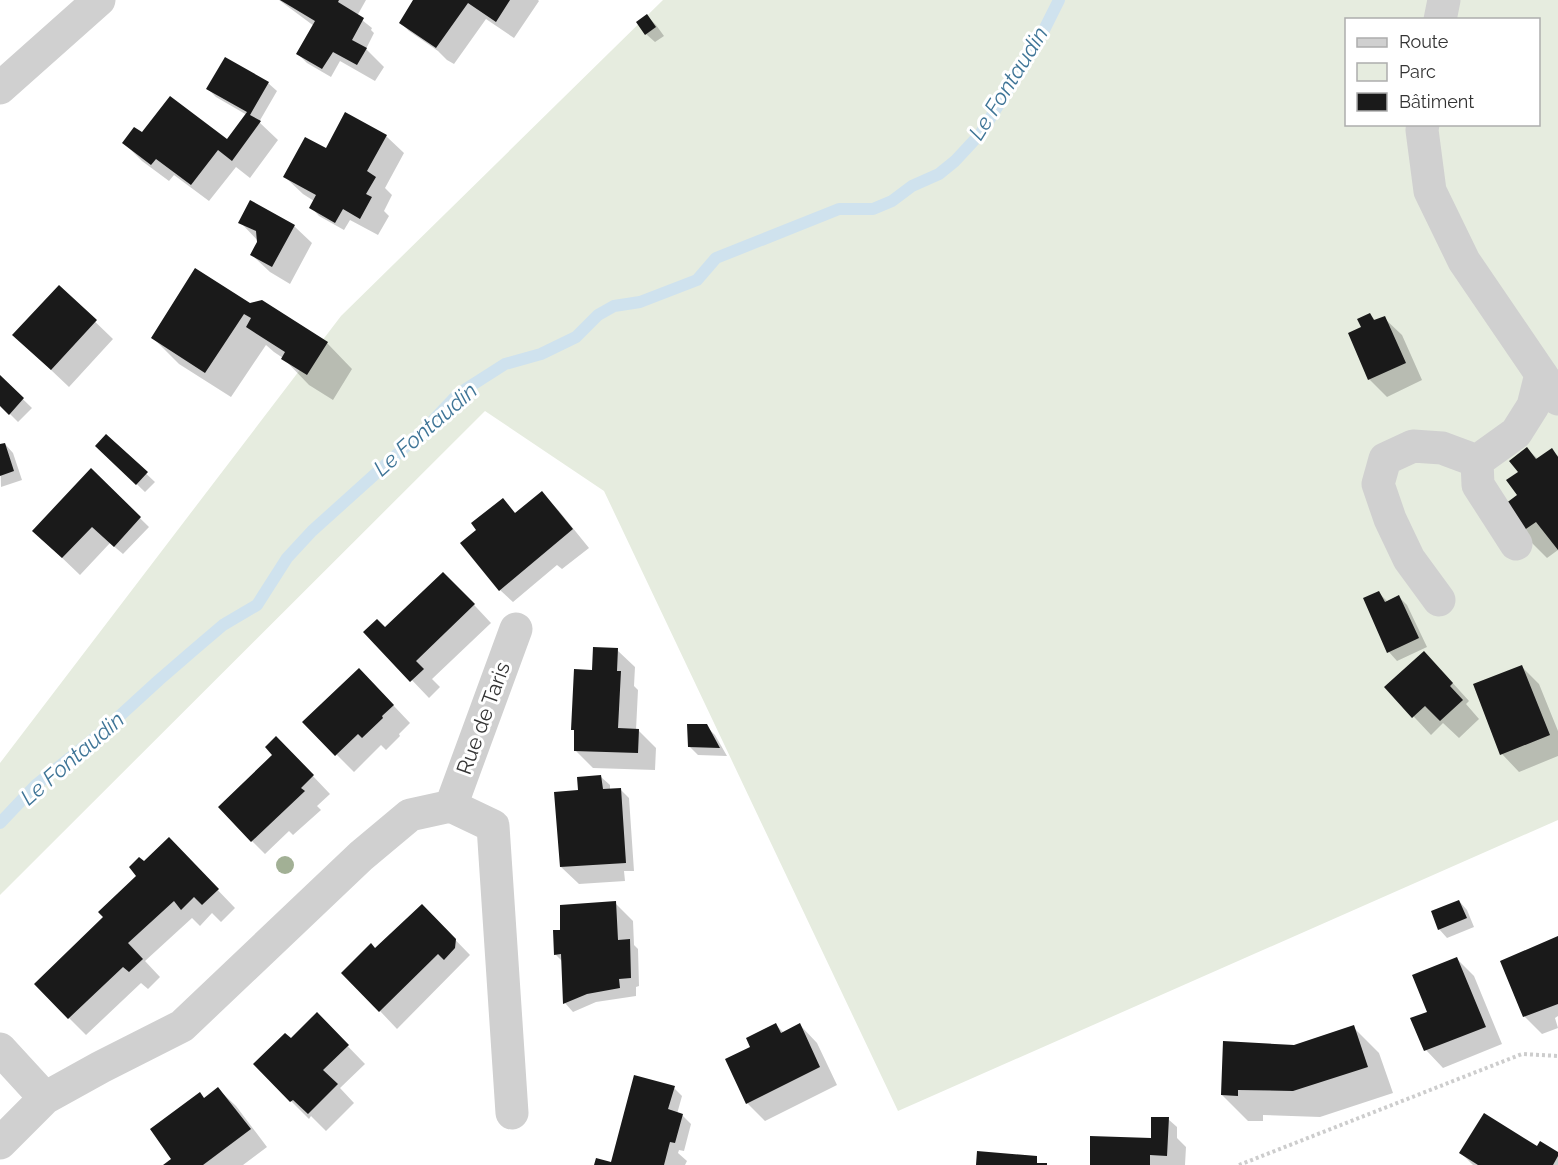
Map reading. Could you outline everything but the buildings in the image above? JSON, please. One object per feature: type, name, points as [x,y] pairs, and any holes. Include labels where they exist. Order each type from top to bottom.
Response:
[{"type":"street","points":[[0,88],[99,0]]},
{"type":"street","points":[[1440,18],[1444,0]]},
{"type":"street","points":[[1423,126],[1430,191],[1464,261],[1549,386],[1516,432],[1477,461]]},
{"type":"street","points":[[1439,600],[1409,559],[1390,519],[1378,484],[1385,459],[1413,446],[1442,448],[1477,461]]},
{"type":"street","points":[[1477,461],[1478,485],[1516,544]]},
{"type":"street","name":"Rue de Taris","points":[[451,806],[516,629]]},
{"type":"street","points":[[0,1143],[45,1098],[182,1026],[361,856],[410,815],[451,806],[492,826],[512,1113]]},
{"type":"street","points":[[0,1049],[45,1098]]},
{"type":"path","points":[[1239,1165],[1522,1054],[1558,1056]]},
{"type":"green space","points":[[663,0],[1558,0],[1558,820],[898,1111],[604,491],[485,411],[0,895],[0,763],[341,316]]},
{"type":"waterway","name":"Le Fontaudin","points":[[0,823],[36,785],[101,733],[223,625],[257,605],[287,558],[312,531],[423,431],[458,394],[505,364],[541,354],[576,337],[598,315],[614,306],[640,302],[697,280],[716,258],[839,209],[873,209],[892,201],[912,186],[939,174],[955,161],[981,133],[1041,36],[1059,0]]}]
